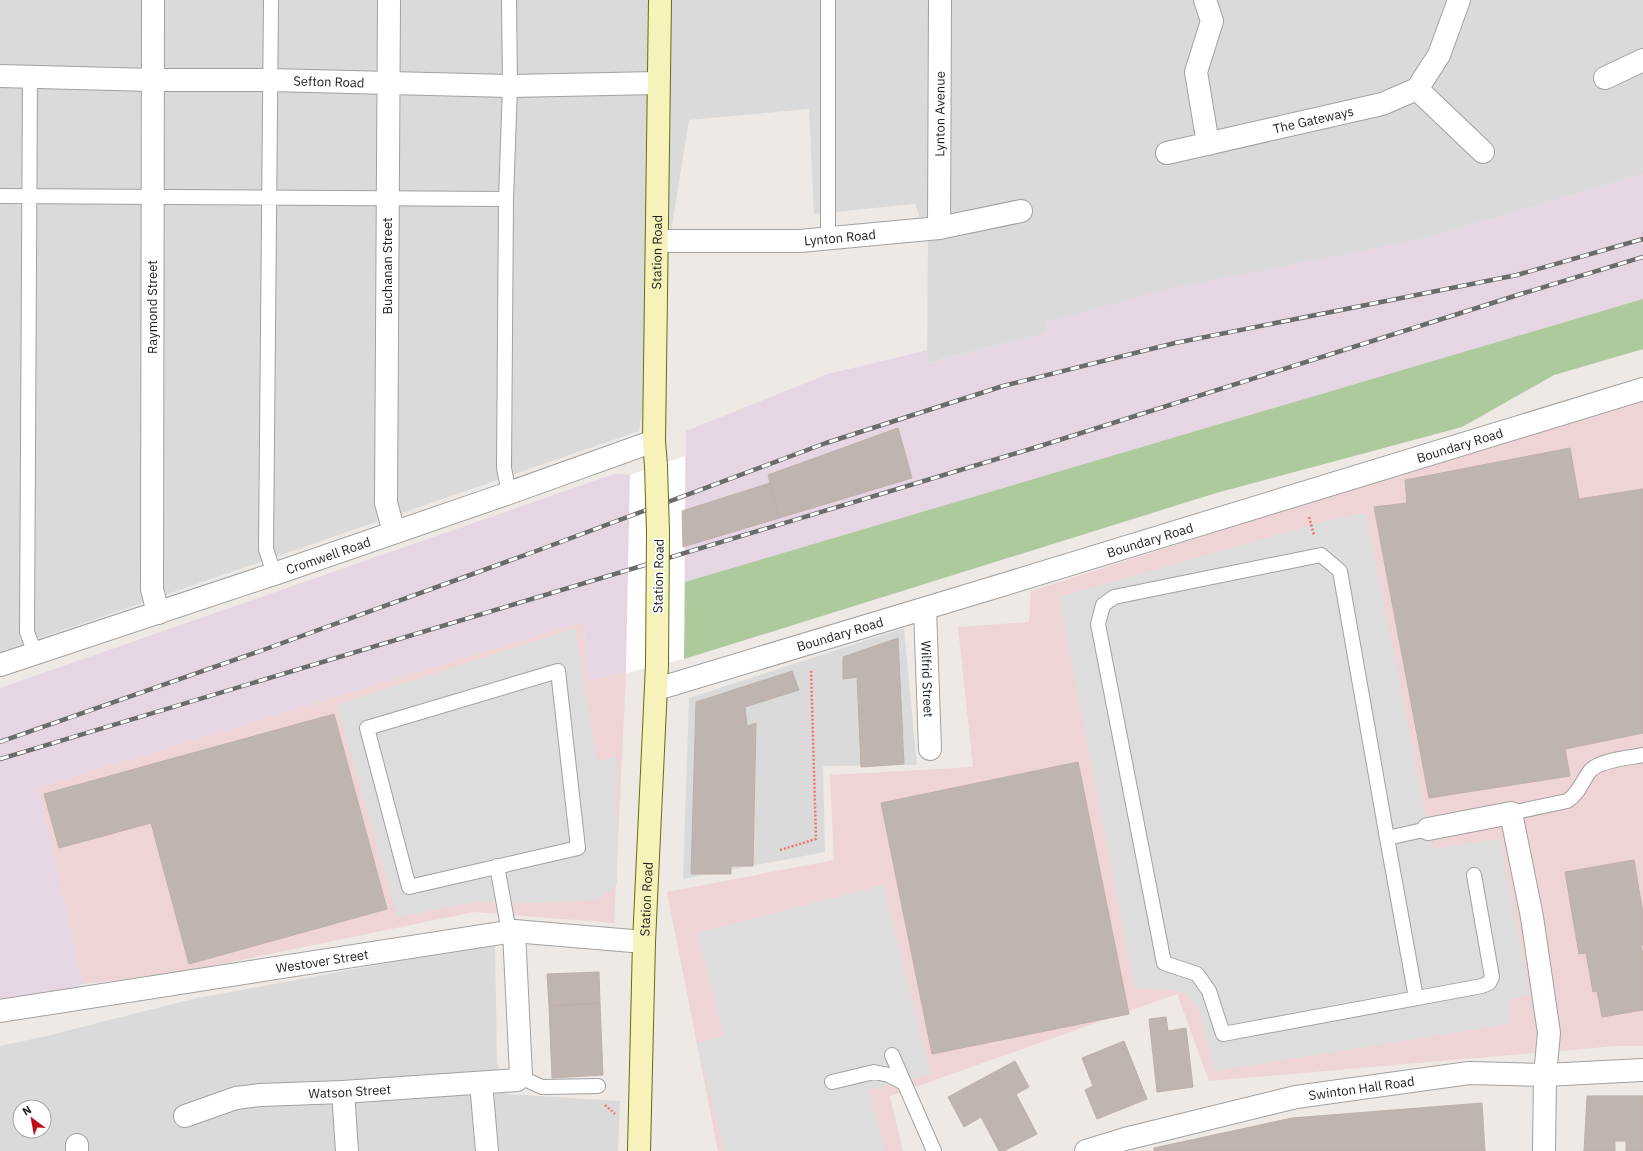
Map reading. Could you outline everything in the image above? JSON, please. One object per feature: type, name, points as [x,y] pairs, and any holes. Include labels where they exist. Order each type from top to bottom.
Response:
[{"type":"main road","name":"Station Road","points":[[639,1151],[644,942],[657,689],[658,532],[654,441],[660,0]]},
{"type":"street","name":"Raymond Street","points":[[153,0],[152,590],[158,614]]},
{"type":"street","name":"Buchanan Street","points":[[389,0],[386,503],[394,532]]},
{"type":"street","name":"Lynton Avenue","points":[[939,228],[940,0]]},
{"type":"street","points":[[1204,0],[1212,21],[1196,72],[1208,144]]},
{"type":"street","points":[[1459,0],[1439,55],[1417,89],[1482,152]]},
{"type":"street","points":[[1605,78],[1643,60]]},
{"type":"street","name":"Sefton Road","points":[[0,76],[153,80],[388,82],[510,86],[658,83]]},
{"type":"street","name":"The Gateways","points":[[1167,154],[1382,104],[1417,89]]},
{"type":"street","name":"Lynton Road","points":[[656,241],[800,241],[939,228],[1022,211]]},
{"type":"street","name":"Boundary Road","points":[[657,689],[925,609],[1643,389]]},
{"type":"street","name":"Cromwell Road","points":[[0,665],[158,614],[509,493],[654,441]]},
{"type":"street","name":"Wilfrid Street","points":[[925,609],[930,749]]},
{"type":"street","points":[[1428,829],[1511,813],[1532,917],[1549,1033],[1545,1075],[1544,1151]]},
{"type":"street","points":[[511,931],[521,1075],[518,1079]]},
{"type":"street","name":"Westover Street","points":[[0,1011],[511,931],[644,942]]},
{"type":"street","name":"Swinton Hall Road","points":[[1086,1151],[1125,1139],[1296,1097],[1468,1073],[1545,1075],[1643,1070]]},
{"type":"street","name":"Watson Street","points":[[185,1116],[236,1098],[260,1095],[343,1092],[481,1083],[518,1079]]},
{"type":"street","points":[[481,1083],[487,1151]]},
{"type":"street","points":[[343,1092],[346,1151]]},
{"type":"lane","points":[[271,0],[266,549],[274,574]]},
{"type":"lane","points":[[509,0],[510,86],[506,199],[504,468],[509,493]]},
{"type":"lane","points":[[828,0],[828,238]]},
{"type":"lane","points":[[30,77],[27,632],[34,653]]},
{"type":"lane","points":[[0,196],[506,199]]},
{"type":"lane","points":[[1416,998],[1340,571],[1321,556],[1114,597],[1103,605],[1098,624],[1164,963],[1197,974],[1209,991],[1223,1034],[1482,986],[1489,983],[1492,977],[1474,875]]},
{"type":"lane","points":[[558,671],[578,848],[497,866],[410,887],[367,728],[558,671]]},
{"type":"lane","points":[[1511,813],[1567,801],[1575,795],[1589,772],[1597,765],[1643,755]]},
{"type":"lane","points":[[1387,838],[1428,829]]},
{"type":"lane","points":[[497,866],[511,931]]},
{"type":"lane","points":[[892,1055],[934,1151]]},
{"type":"lane","points":[[832,1082],[874,1072],[889,1075],[904,1084]]},
{"type":"lane","points":[[518,1079],[542,1086],[598,1086]]},
{"type":"path","points":[[1301,494],[1321,556]]},
{"type":"path","points":[[780,850],[816,839],[810,643]]},
{"type":"shaded area","points":[[0,0],[1643,0],[1643,174],[1427,238],[1046,322],[1047,333],[927,363],[928,241],[915,204],[814,214],[809,109],[689,120],[639,431],[0,652]]},
{"type":"shaded area","points":[[1643,174],[1643,349],[1554,375],[1462,427],[1216,493],[684,659],[686,431],[828,374],[928,350],[928,363],[1047,333],[1046,322],[1167,289],[1427,238]]},
{"type":"shaded area","points":[[1643,396],[1643,1046],[1616,1046],[1209,1081],[1177,994],[890,1096],[903,1151],[718,1151],[667,892],[834,860],[830,775],[973,767],[958,627],[1029,622],[1031,591]]},
{"type":"shaded area","points":[[614,474],[630,475],[626,673],[589,680],[583,622],[38,787],[83,984],[0,1013],[0,688]]},
{"type":"shaded area","points":[[1366,513],[1432,849],[1500,839],[1530,995],[1509,1000],[1509,1024],[1214,1071],[1200,1011],[1187,994],[1164,989],[1135,989],[1059,597],[1332,519]]},
{"type":"shaded area","points":[[583,622],[589,680],[626,673],[614,923],[474,912],[173,974],[83,984],[38,787]]},
{"type":"shaded area","points":[[575,628],[597,761],[617,757],[617,884],[598,900],[540,903],[475,902],[398,917],[337,705]]},
{"type":"shaded area","points":[[904,628],[917,765],[823,766],[825,852],[683,879],[689,698]]},
{"type":"shaded area","points":[[883,885],[931,1074],[869,1090],[885,1151],[725,1151],[697,1043],[724,1036],[697,933]]},
{"type":"shaded area","points":[[495,943],[497,1062],[507,1094],[620,1101],[618,1151],[0,1151],[0,1046],[193,999]]},
{"type":"green space","points":[[1643,299],[1643,349],[1554,375],[1462,427],[1216,493],[684,659],[685,582]]},
{"type":"pier","points":[[685,456],[684,659],[626,673],[630,475]]},
{"type":"building","points":[[898,428],[912,478],[779,518],[768,475]]},
{"type":"building","points":[[1570,448],[1579,499],[1643,489],[1643,733],[1565,749],[1570,776],[1429,798],[1374,507],[1407,503],[1405,480]]},
{"type":"building","points":[[770,483],[779,518],[683,547],[682,511]]},
{"type":"building","points":[[898,638],[904,764],[861,767],[857,677],[843,679],[843,657]]},
{"type":"building","points":[[792,671],[799,690],[745,707],[747,726],[756,723],[753,866],[731,866],[731,874],[691,874],[696,702]]},
{"type":"building","points":[[334,714],[387,909],[189,964],[151,823],[59,848],[44,794]]},
{"type":"building","points":[[1078,762],[1129,1014],[932,1054],[881,803]]},
{"type":"building","points":[[1634,860],[1643,913],[1643,945],[1641,945],[1643,955],[1643,1010],[1602,1017],[1597,991],[1593,992],[1586,953],[1579,954],[1565,872]]},
{"type":"building","points":[[599,972],[600,1003],[549,1006],[547,974]]},
{"type":"building","points":[[600,1003],[603,1075],[552,1078],[549,1006]]},
{"type":"building","points":[[1166,1017],[1168,1031],[1186,1028],[1193,1087],[1157,1092],[1149,1019]]},
{"type":"building","points":[[1124,1041],[1147,1099],[1097,1119],[1085,1090],[1093,1086],[1082,1058]]},
{"type":"building","points":[[1015,1061],[1029,1087],[1016,1094],[1037,1134],[1004,1151],[999,1151],[981,1117],[964,1127],[948,1097]]},
{"type":"building","points":[[1587,1096],[1643,1096],[1643,1151],[1626,1151],[1626,1141],[1615,1141],[1615,1151],[1584,1151]]},
{"type":"building","points":[[1482,1103],[1485,1151],[1154,1151],[1154,1148],[1292,1118]]},
{"type":"railway","points":[[0,742],[263,650],[539,550],[826,443],[1003,386],[1175,343],[1517,275],[1643,239]]},
{"type":"railway","points":[[0,759],[1037,447],[1524,293],[1643,257]]}]
